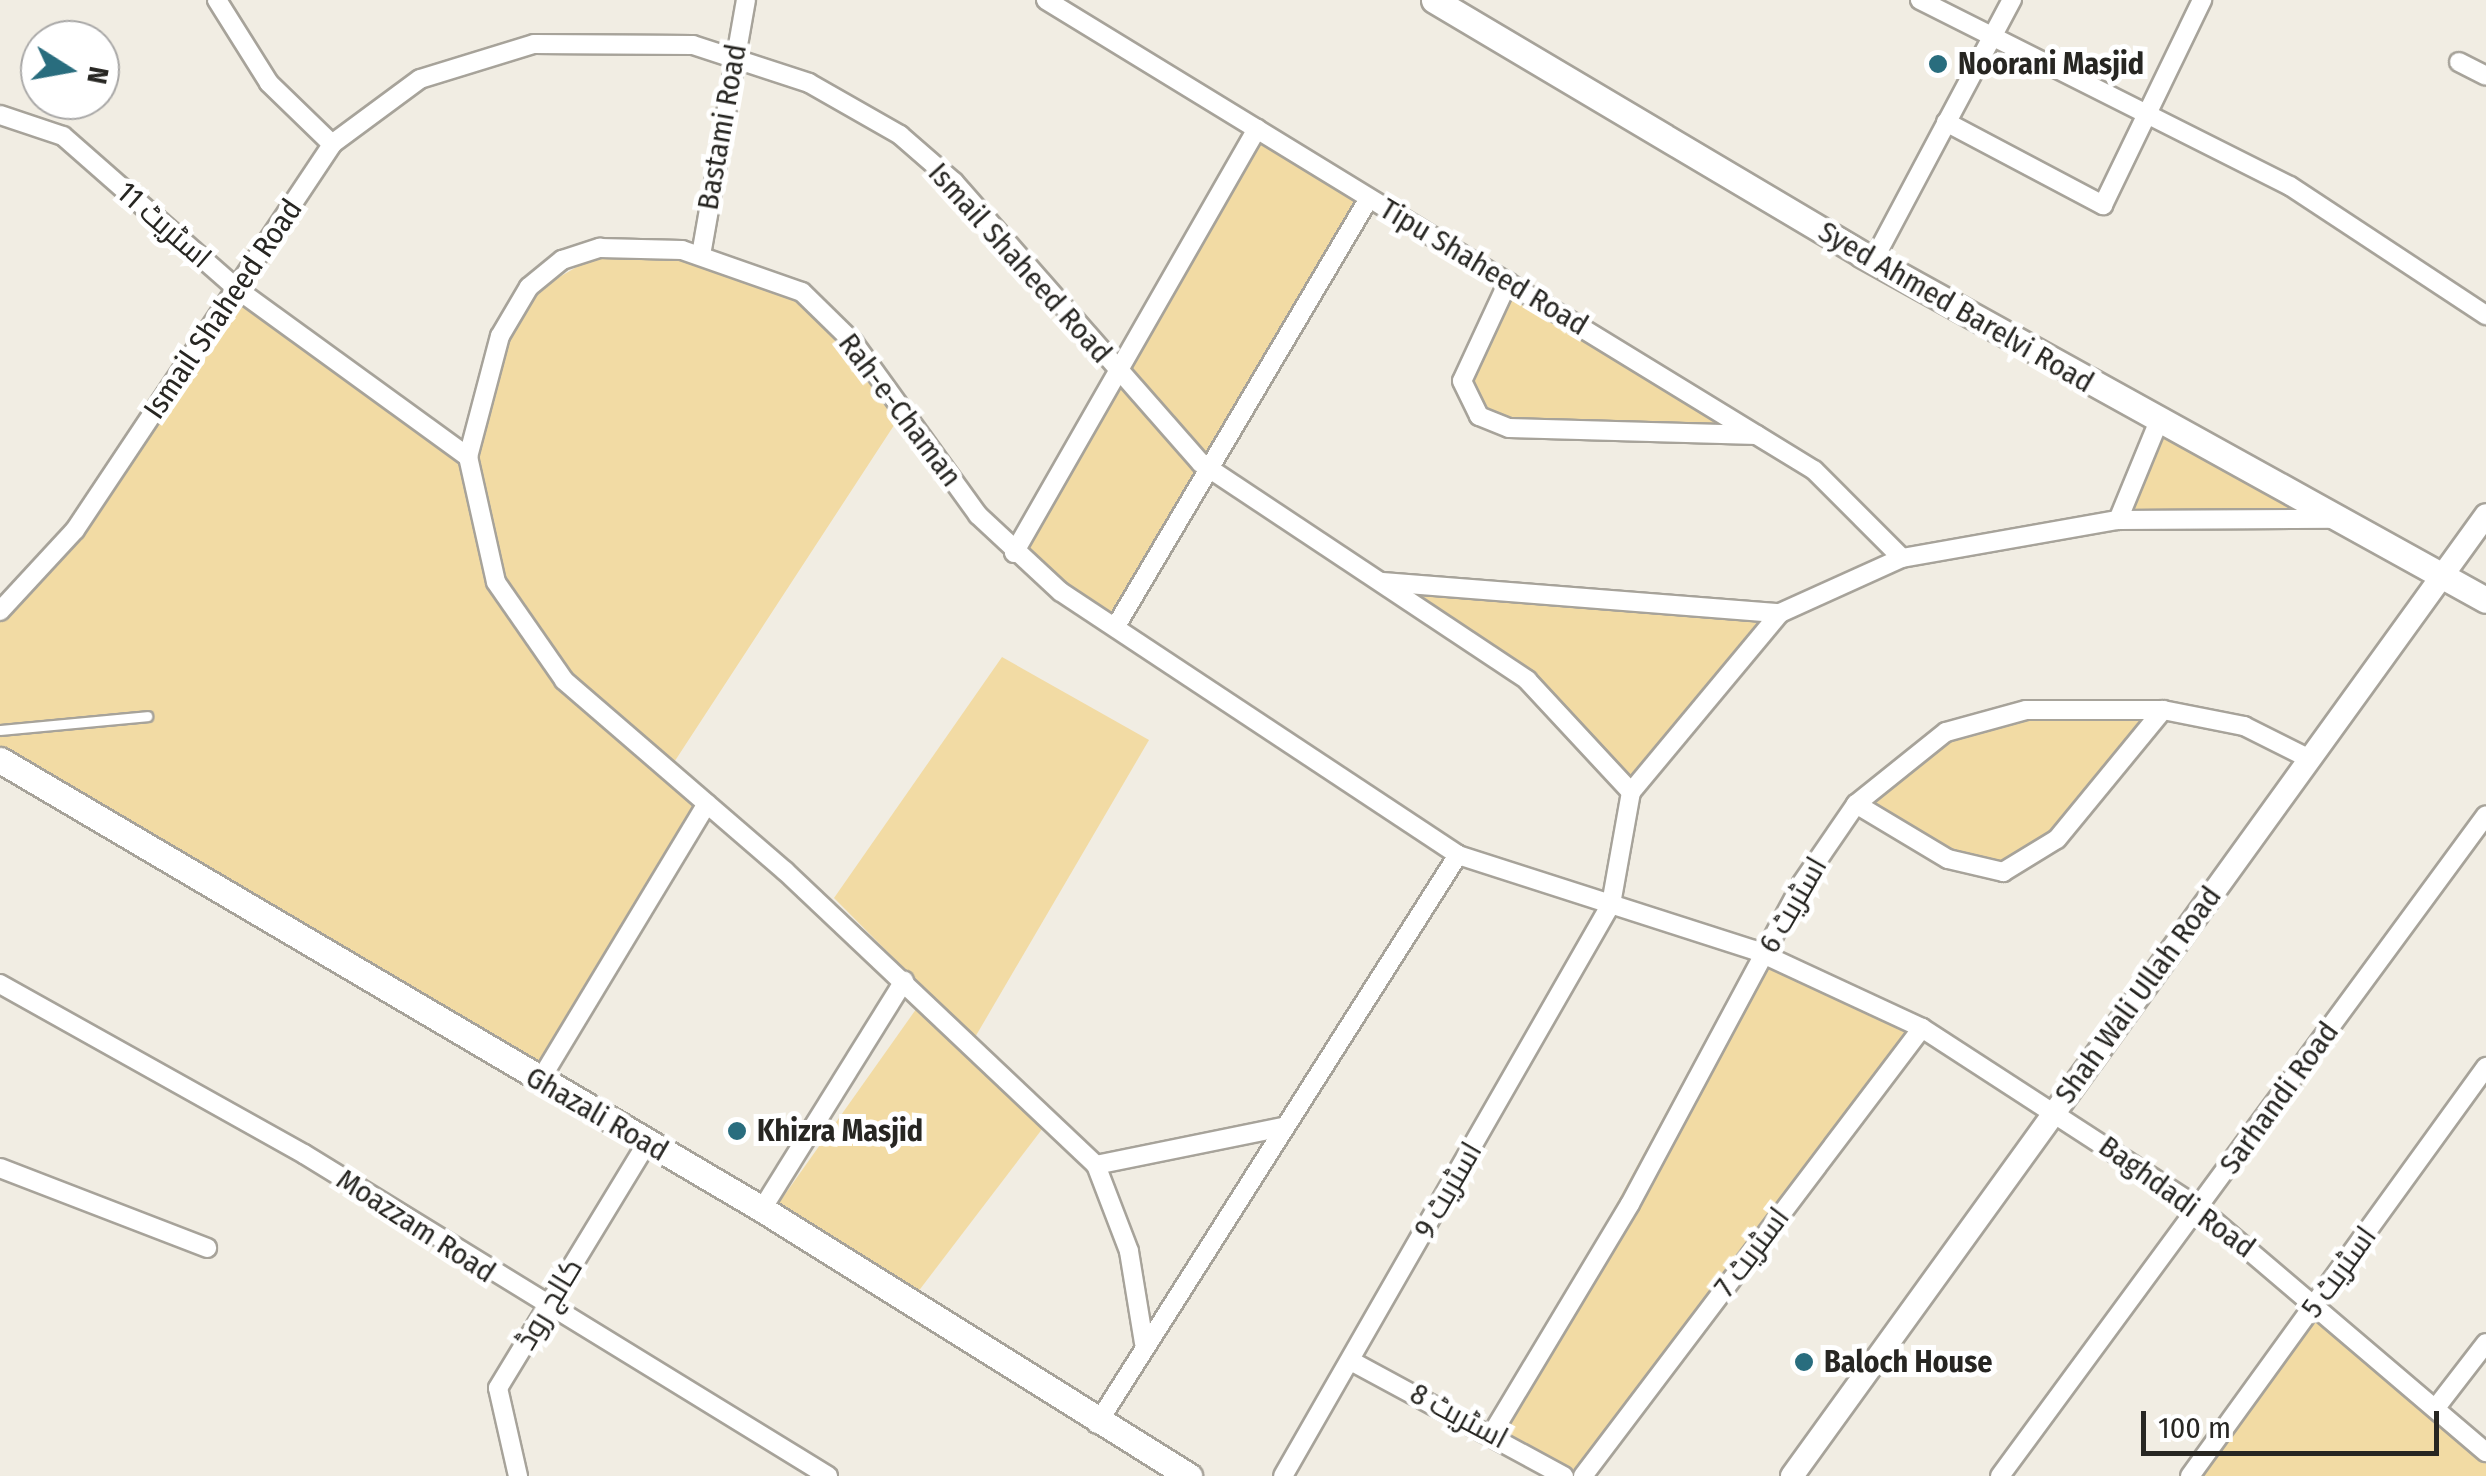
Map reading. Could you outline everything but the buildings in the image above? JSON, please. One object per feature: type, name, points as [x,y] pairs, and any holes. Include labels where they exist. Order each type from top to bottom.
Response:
[{"type":"main road","name":"Syed Ahmed Barelvi Road","points":[[1434,0],[1873,261],[2158,423],[2486,600]]},
{"type":"main road","name":"Ghazali Road","points":[[0,760],[539,1082],[762,1209],[1097,1424],[1189,1476]]},
{"type":"street","points":[[217,0],[269,84],[332,144]]},
{"type":"street","name":"Bastami Road","points":[[700,255],[732,52],[746,0]]},
{"type":"street","name":"Tipu Shaheed Road","points":[[1046,0],[1814,470],[1902,558]]},
{"type":"street","points":[[1920,0],[1989,40],[2290,186],[2486,315]]},
{"type":"street","points":[[1873,261],[2012,0]]},
{"type":"street","points":[[1946,122],[2103,205],[2202,0]]},
{"type":"street","name":"Ismail Shaheed Road","points":[[0,611],[75,530],[332,144],[420,79],[474,56],[621,38],[732,52],[900,135],[954,182],[1119,373],[1213,471],[1376,581],[1780,613]]},
{"type":"street","points":[[2458,62],[2486,76]]},
{"type":"street","name":"اسٹریٹ 11","points":[[0,115],[63,136],[237,289],[468,457]]},
{"type":"street","points":[[1014,553],[1257,129]]},
{"type":"street","points":[[1116,626],[1213,471],[1369,198]]},
{"type":"street","name":"Rah-e-Chaman","points":[[1144,1343],[1129,1252],[1096,1165],[904,981],[564,680],[526,632],[496,582],[468,457],[500,336],[529,287],[562,260],[600,248],[700,255],[760,273],[824,311],[1014,553],[1458,855],[1611,904]]},
{"type":"street","points":[[1508,282],[1462,381],[1479,416],[1509,428],[1758,434]]},
{"type":"street","points":[[2118,520],[2158,423]]},
{"type":"street","name":"Shah Wali Ullah Road","points":[[1792,1476],[2486,515]]},
{"type":"street","points":[[1376,581],[1527,680],[1631,792],[1780,613],[1902,558],[2118,520],[2342,520]]},
{"type":"street","name":"اسٹریٹ 6","points":[[1493,1432],[1765,954],[1856,804],[1946,732],[2026,710],[2163,710],[2244,726],[2308,758]]},
{"type":"street","points":[[1856,804],[1948,859],[2002,872],[2057,839],[2163,710]]},
{"type":"street","name":"اسٹریٹ 9","points":[[1284,1476],[1611,904],[1631,792]]},
{"type":"street","points":[[539,1082],[707,804]]},
{"type":"street","name":"Sarhandi Road","points":[[2000,1476],[2486,815]]},
{"type":"street","points":[[1097,1424],[1144,1343],[1458,855]]},
{"type":"street","name":"Baghdadi Road","points":[[1611,904],[1765,954],[1922,1028],[2056,1110],[2199,1208],[2438,1405],[2486,1452]]},
{"type":"street","points":[[762,1209],[904,981]]},
{"type":"street","name":"Moazzam Road","points":[[0,984],[304,1154],[545,1309],[828,1476]]},
{"type":"street","name":"اسٹریٹ 7","points":[[1583,1476],[1922,1028]]},
{"type":"street","name":"اسٹریٹ 5","points":[[2190,1476],[2486,1067]]},
{"type":"street","points":[[1096,1165],[1283,1128]]},
{"type":"street","name":"کالج روڈ","points":[[518,1476],[498,1388],[647,1143]]},
{"type":"street","points":[[0,1168],[207,1248]]},
{"type":"street","points":[[2438,1405],[2486,1343]]},
{"type":"street","name":"اسٹریٹ 8","points":[[1351,1361],[1493,1432],[1564,1476]]},
{"type":"lane","points":[[0,730],[147,716]]},
{"type":"shaded area","points":[[1257,129],[1369,199],[1116,626],[1058,588],[1015,542]]},
{"type":"shaded area","points":[[602,252],[679,253],[795,290],[904,410],[669,770],[714,810],[544,1087],[0,757],[0,611],[237,296],[471,470],[485,384],[529,295]]},
{"type":"shaded area","points":[[1508,282],[1758,435],[1509,428],[1479,416],[1467,360]]},
{"type":"shaded area","points":[[2158,423],[2342,519],[2118,520]]},
{"type":"shaded area","points":[[1376,581],[1780,613],[1630,799],[1575,723]]},
{"type":"shaded area","points":[[1002,657],[1149,740],[974,1039],[834,898]]},
{"type":"shaded area","points":[[2026,710],[2163,710],[2031,862],[1978,871],[1856,804],[1946,732]]},
{"type":"shaded area","points":[[1754,950],[1922,1028],[1583,1476],[1564,1476],[1493,1432]]},
{"type":"shaded area","points":[[919,1005],[1046,1124],[911,1301],[776,1207]]},
{"type":"shaded area","points":[[2317,1304],[2486,1456],[2486,1476],[2190,1476]]},
{"type":"place","name":"Noorani Masjid","points":[[1938,64]]},
{"type":"place","name":"Khizra Masjid","points":[[737,1131]]},
{"type":"place","name":"Baloch House","points":[[1804,1362]]}]
